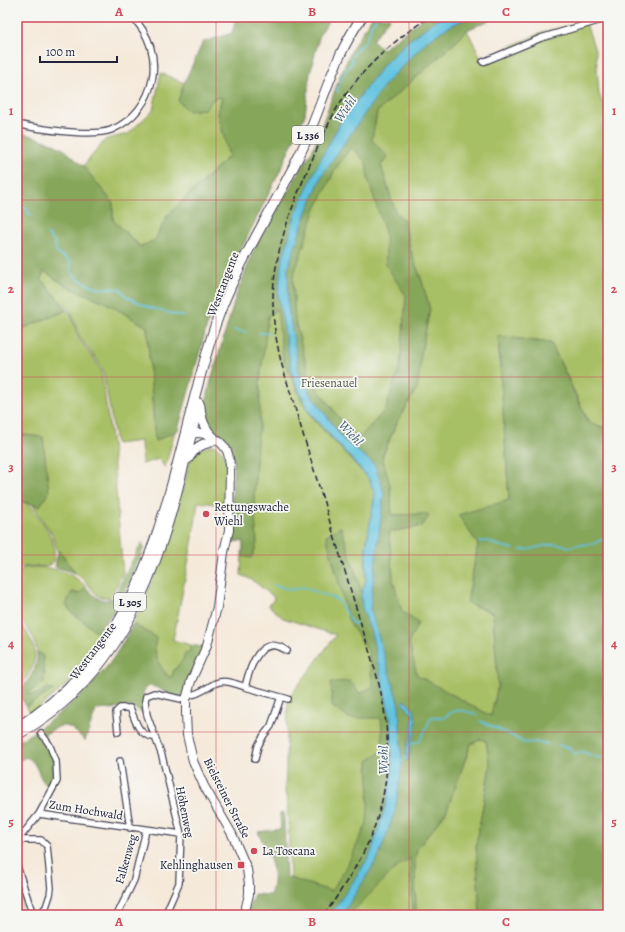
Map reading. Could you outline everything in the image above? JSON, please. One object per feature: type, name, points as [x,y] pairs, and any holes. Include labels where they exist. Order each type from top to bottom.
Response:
[{"type":"main road","name":"L 336","points":[[249,250],[301,150],[335,64],[362,17]]},
{"type":"main road","name":"Westtangente","points":[[17,735],[47,716],[75,693],[90,677],[118,639],[138,605],[154,566],[167,527],[200,396],[221,324],[249,250]]},
{"type":"main road","name":"Westtangente","points":[[17,727],[50,704],[70,686],[98,654],[121,619],[141,579],[164,510],[211,338],[221,309],[249,250]]},
{"type":"main road","name":"L 336","points":[[200,396],[200,410],[203,422],[206,429],[215,441]]},
{"type":"main road","name":"L 336","points":[[188,421],[191,434]]},
{"type":"main road","points":[[183,440],[191,434],[198,433],[215,441]]},
{"type":"main road","name":"L 305","points":[[183,467],[197,447],[204,443],[215,441]]},
{"type":"main road","name":"Bielsteiner Straße","points":[[215,441],[227,452],[230,465],[228,518],[225,528],[224,552],[213,626],[207,645],[191,681],[186,700],[187,735],[193,761],[211,799],[232,834],[247,869],[249,894],[246,907],[242,915]]},
{"type":"street","points":[[17,124],[36,129],[87,132],[109,130],[127,121],[140,108],[150,90],[154,73],[150,44],[144,31],[132,17]]},
{"type":"street","points":[[483,62],[541,38],[608,18]]},
{"type":"street","points":[[245,686],[249,669],[263,648],[270,644],[275,644],[287,651]]},
{"type":"street","points":[[186,700],[190,695],[197,694],[218,682],[227,682],[245,686],[288,699]]},
{"type":"street","name":"Höhenweg","points":[[165,915],[179,883],[181,834],[162,756],[147,716],[146,696],[154,693],[186,700]]},
{"type":"street","points":[[255,759],[258,746],[271,726],[281,697]]},
{"type":"street","points":[[118,732],[116,712],[120,708],[130,708],[141,732],[154,736]]},
{"type":"street","name":"Zum Hochwald","points":[[18,840],[39,814],[56,781],[56,761],[49,744],[41,733]]},
{"type":"street","name":"Zum Hochwald","points":[[120,761],[130,828]]},
{"type":"street","name":"Zum Hochwald","points":[[39,814],[181,834]]},
{"type":"street","name":"Falkenweg","points":[[117,915],[134,880],[146,830]]},
{"type":"street","points":[[18,840],[41,840],[47,846],[51,888],[46,907],[39,915]]},
{"type":"street","points":[[17,866],[33,915]]},
{"type":"green space","points":[[233,17],[331,17],[320,34],[310,74],[305,115],[279,173],[215,302],[178,430],[155,441],[147,327],[105,302],[68,287],[44,271],[41,279],[67,310],[17,331],[17,131],[52,143],[65,150],[83,166],[113,203],[113,220],[140,247],[155,240],[167,216],[229,156],[218,113],[222,97],[214,98],[205,109],[188,111],[178,101],[184,83],[203,42],[232,33],[236,18]]},
{"type":"green space","points":[[372,17],[390,17],[372,41],[383,49],[424,17],[497,17],[467,30],[377,112],[372,140],[388,157],[381,165],[395,211],[404,221],[412,255],[422,281],[430,309],[421,354],[418,387],[397,422],[382,457],[390,485],[392,515],[428,514],[428,518],[422,526],[389,532],[393,580],[402,611],[418,623],[409,642],[417,675],[491,716],[498,685],[493,613],[467,603],[478,544],[458,515],[509,500],[498,336],[551,343],[588,422],[608,429],[608,915],[480,915],[476,845],[490,766],[486,741],[481,739],[471,744],[446,812],[417,849],[415,861],[416,915],[413,915],[410,858],[395,869],[349,915],[246,915],[254,894],[270,895],[273,870],[269,855],[258,832],[281,829],[280,813],[284,813],[286,877],[331,891],[346,868],[367,823],[369,782],[368,761],[383,750],[381,718],[349,718],[332,707],[331,682],[350,681],[360,694],[373,686],[368,651],[349,622],[326,535],[341,527],[362,593],[366,580],[366,547],[375,494],[369,479],[312,418],[302,401],[283,359],[277,309],[268,316],[260,382],[260,423],[257,444],[254,502],[257,543],[252,558],[242,556],[243,541],[230,542],[234,460],[231,448],[208,425],[204,413],[211,380],[236,296],[256,245],[313,149],[340,76],[354,45]],"holes":[[[351,147],[366,162],[368,179],[385,232],[386,265],[406,296],[400,366],[385,410],[360,437],[349,431],[310,378],[295,321],[293,278],[315,211],[336,168]]]},
{"type":"green space","name":"Friesenauel","points":[[586,23],[596,53],[599,94],[605,109],[608,110],[608,429],[589,422],[551,343],[498,336],[509,500],[459,516],[478,544],[467,603],[493,613],[498,685],[491,716],[417,676],[353,900],[290,878],[287,795],[285,794],[288,699],[336,635],[283,618],[268,605],[273,601],[274,597],[252,580],[241,575],[242,556],[245,556],[254,490],[255,469],[250,442],[268,316],[285,239],[376,110],[375,125],[377,112],[467,30],[482,60],[541,32]],"holes":[[[388,157],[381,165],[395,211],[404,221],[412,255],[422,281],[406,248],[378,161]],[[397,423],[382,457],[390,485],[392,515],[428,514],[422,526],[389,532],[393,576],[384,552],[376,460]]]},
{"type":"green space","points":[[161,73],[184,83],[178,101],[205,109],[214,98],[222,97],[218,113],[229,156],[167,216],[155,240],[141,247],[113,220],[113,203],[83,166],[106,139],[128,134],[153,110]]},
{"type":"green space","points":[[44,271],[68,287],[105,302],[147,327],[155,441],[175,431],[165,468],[159,459],[142,464],[141,441],[116,444],[103,371],[97,360],[80,338],[72,314],[41,279]]},
{"type":"green space","points":[[67,310],[71,315],[79,339],[95,360],[101,371],[112,444],[123,573],[110,598],[100,597],[96,594],[84,580],[75,573],[60,551],[57,550],[52,534],[32,504],[40,506],[17,434],[17,331]]},
{"type":"green space","points":[[17,434],[43,437],[49,492],[40,506],[23,502],[17,503]]},
{"type":"green space","points":[[212,445],[219,448],[226,462],[226,505],[198,502],[193,538],[173,640],[191,645],[189,653],[185,653],[183,660],[174,670],[172,676],[169,677],[158,661],[155,648],[156,637],[133,624],[155,574],[169,537],[191,457],[196,451]]},
{"type":"green space","points":[[23,502],[29,504],[39,517],[52,540],[54,556],[52,564],[48,566],[30,566],[17,570],[17,503]]},
{"type":"green space","points":[[142,542],[144,548],[115,611],[97,632],[72,613],[66,605],[71,593],[73,592],[79,594],[86,587],[101,600],[109,600],[113,598]]},
{"type":"green space","points":[[57,550],[60,551],[75,573],[55,567],[58,552]]},
{"type":"green space","points":[[41,567],[58,570],[73,576],[80,581],[86,587],[79,594],[73,592],[73,613],[97,632],[107,637],[70,682],[31,714],[26,706],[53,690],[48,688],[35,695],[26,694],[38,687],[45,674],[43,667],[43,656],[37,652],[34,639],[17,615],[17,574],[24,568]]},
{"type":"green space","points":[[17,618],[29,636],[35,652],[35,659],[32,667],[28,676],[20,686],[17,683]]},
{"type":"green space","points":[[133,624],[156,637],[155,648],[158,661],[169,677],[172,676],[174,670],[183,660],[185,653],[189,653],[191,645],[202,647],[184,696],[182,698],[171,695],[152,686],[146,687],[143,693],[145,714],[132,707],[96,710],[85,741],[66,726],[61,726],[50,731],[43,736],[55,759],[54,778],[50,787],[43,781],[31,760],[26,757],[17,762],[17,742],[53,718],[96,680],[113,659]]},
{"type":"green space","points":[[37,652],[43,656],[44,682],[27,694],[35,695],[48,688],[54,690],[26,706],[18,694],[34,669]]},
{"type":"green space","points":[[481,739],[486,741],[490,766],[476,845],[480,915],[416,915],[415,861],[417,849],[446,812],[471,744]]},
{"type":"green space","points":[[410,857],[413,915],[349,915],[395,869]]},
{"type":"green space","points":[[17,868],[32,915],[17,915]]},
{"type":"water","points":[[445,17],[470,17],[448,27],[428,40],[386,83],[322,175],[305,217],[288,268],[288,306],[299,372],[310,393],[344,440],[375,465],[384,493],[370,608],[399,705],[402,765],[395,811],[378,858],[342,915],[330,915],[371,853],[386,804],[392,773],[391,721],[371,632],[362,608],[361,595],[366,580],[366,547],[375,494],[369,479],[309,411],[293,377],[278,296],[281,265],[295,215],[317,166],[342,120],[384,64],[408,41],[436,20]]},
{"type":"water","points":[[404,700],[414,710],[416,723],[408,760],[406,760],[407,746],[411,736],[413,715],[404,705]]},
{"type":"waterway","points":[[339,92],[337,90],[345,71],[353,62],[351,58],[358,47],[363,45],[371,29],[370,27],[377,17]]},
{"type":"waterway","name":"Wiehl","points":[[350,101],[354,105]]},
{"type":"waterway","points":[[17,204],[27,209],[28,213],[33,216]]},
{"type":"waterway","points":[[47,234],[54,242],[57,253],[70,261],[71,271],[78,279],[101,289],[120,289],[127,297],[148,307],[184,317]]},
{"type":"waterway","points":[[234,330],[246,332]]},
{"type":"waterway","points":[[259,333],[270,333]]},
{"type":"waterway","points":[[520,550],[527,550],[550,544],[569,547],[593,544],[608,537]]},
{"type":"waterway","points":[[479,542],[488,541],[514,549]]},
{"type":"waterway","points":[[274,585],[292,590],[303,587],[338,600],[347,615]]},
{"type":"waterway","points":[[349,618],[351,622],[354,624],[356,623]]},
{"type":"waterway","points":[[410,744],[420,741],[431,717],[444,718],[452,712],[459,710],[477,715]]},
{"type":"waterway","points":[[480,721],[513,736],[524,743],[537,742],[548,744]]},
{"type":"waterway","points":[[558,745],[569,748],[575,754],[583,752],[596,757],[608,758]]},
{"type":"waterway","points":[[401,762],[407,757]]},
{"type":"railway","points":[[324,915],[360,859],[371,837],[379,814],[387,768],[386,721],[376,673],[281,362],[273,305],[276,265],[286,225],[293,205],[317,149],[338,106],[350,88],[370,65],[405,34],[430,17]]},
{"type":"place","name":"Rettungswache Wiehl","points":[[206,514]]},
{"type":"place","name":"La Toscana","points":[[254,851]]},
{"type":"place","name":"Kehlinghausen","points":[[241,865]]}]
